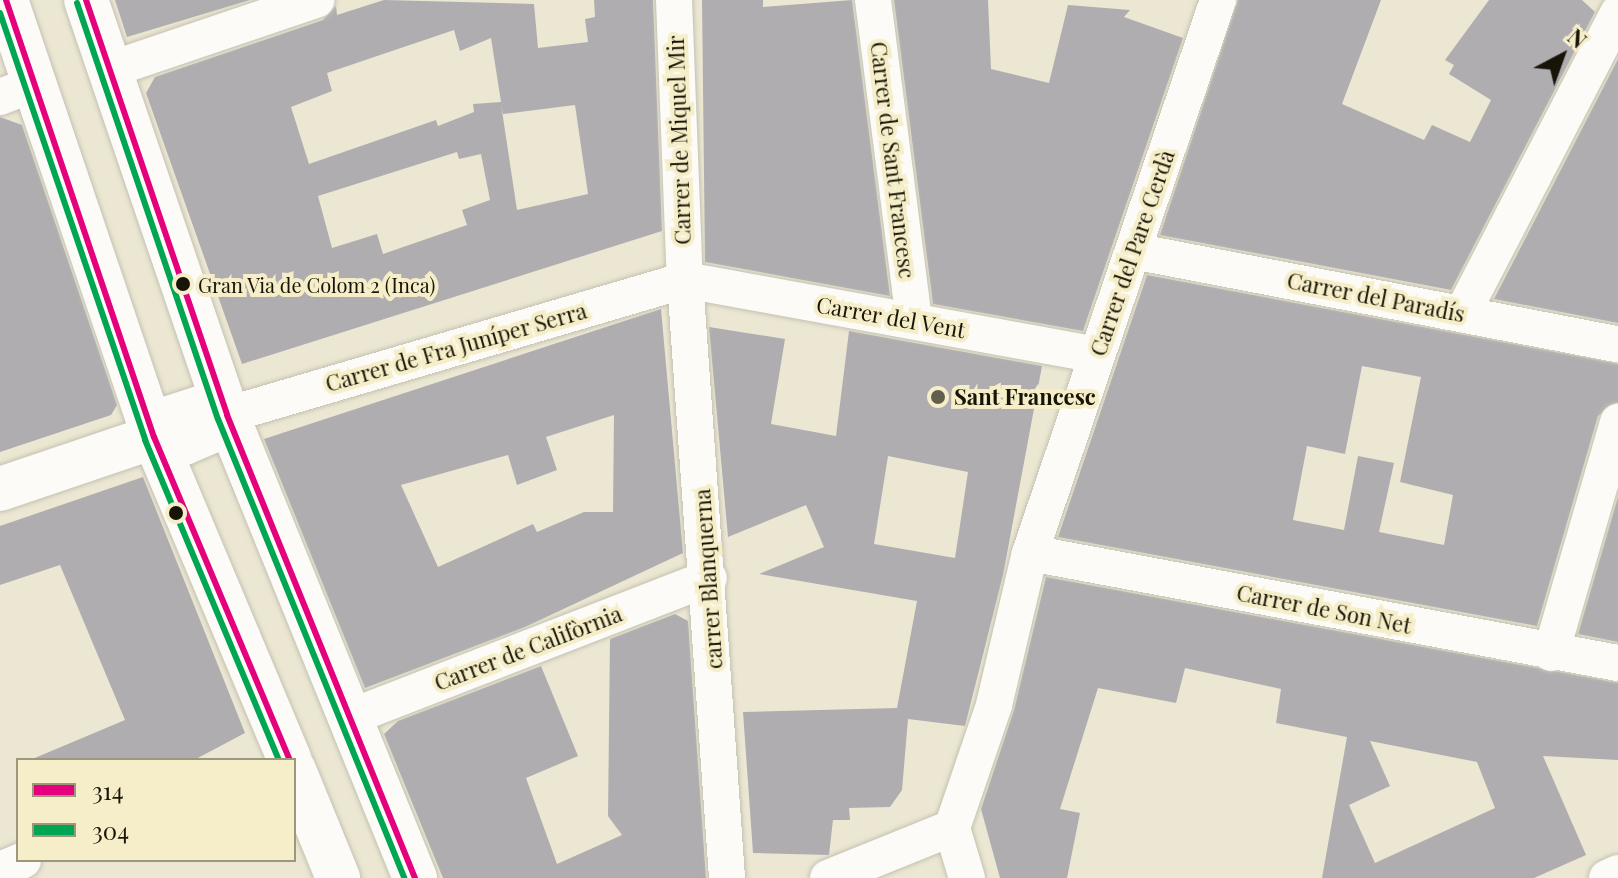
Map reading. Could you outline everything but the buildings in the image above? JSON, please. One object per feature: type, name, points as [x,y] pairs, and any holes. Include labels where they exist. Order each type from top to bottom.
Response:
[{"type":"main road","points":[[6,0],[16,91],[281,758]]},
{"type":"main road","points":[[86,0],[227,415],[415,878]]},
{"type":"main road","name":"Carrer de Fra Juníper Serra","points":[[0,489],[154,437],[169,418],[209,405],[227,415]]},
{"type":"main road","points":[[296,790],[338,878]]},
{"type":"street","points":[[109,70],[316,0]]},
{"type":"street","name":"Carrer de Miquel Mir","points":[[674,0],[685,280]]},
{"type":"street","name":"Carrer de Sant Francesc","points":[[873,0],[914,320]]},
{"type":"street","name":"Carrer del Pare Cerdà","points":[[952,828],[994,705],[1030,553],[1218,0]]},
{"type":"street","points":[[1462,314],[1608,16]]},
{"type":"street","name":"Carrer del Paradís","points":[[1133,251],[1618,344]]},
{"type":"street","name":"Carrer del Vent","points":[[685,280],[1096,355]]},
{"type":"street","name":"Carrer de Fra Juníper Serra","points":[[227,415],[685,280]]},
{"type":"street","name":"carrer Blanquerna","points":[[685,280],[709,578],[727,878]]},
{"type":"street","points":[[1551,653],[1618,422]]},
{"type":"street","name":"Carrer de Son Net","points":[[1030,553],[1551,653],[1618,663]]},
{"type":"street","name":"Carrer de Califòrnia","points":[[348,718],[709,578]]},
{"type":"street","points":[[828,878],[952,828],[967,878]]},
{"type":"street","points":[[0,870],[18,862]]},
{"type":"street","points":[[1607,878],[1618,873]]},
{"type":"transit line","name":"314","points":[[6,0],[154,437],[289,758]]},
{"type":"transit line","name":"314","points":[[86,0],[227,415],[415,878]]},
{"type":"transit line","name":"304","points":[[77,3],[218,419],[404,878]]},
{"type":"transit line","name":"304","points":[[0,13],[145,440],[278,758]]},
{"type":"place","name":"Gran Via de Colom 2 (Inca)","points":[[183,284]]},
{"type":"place","name":"Sant Francesc","points":[[938,397]]}]
